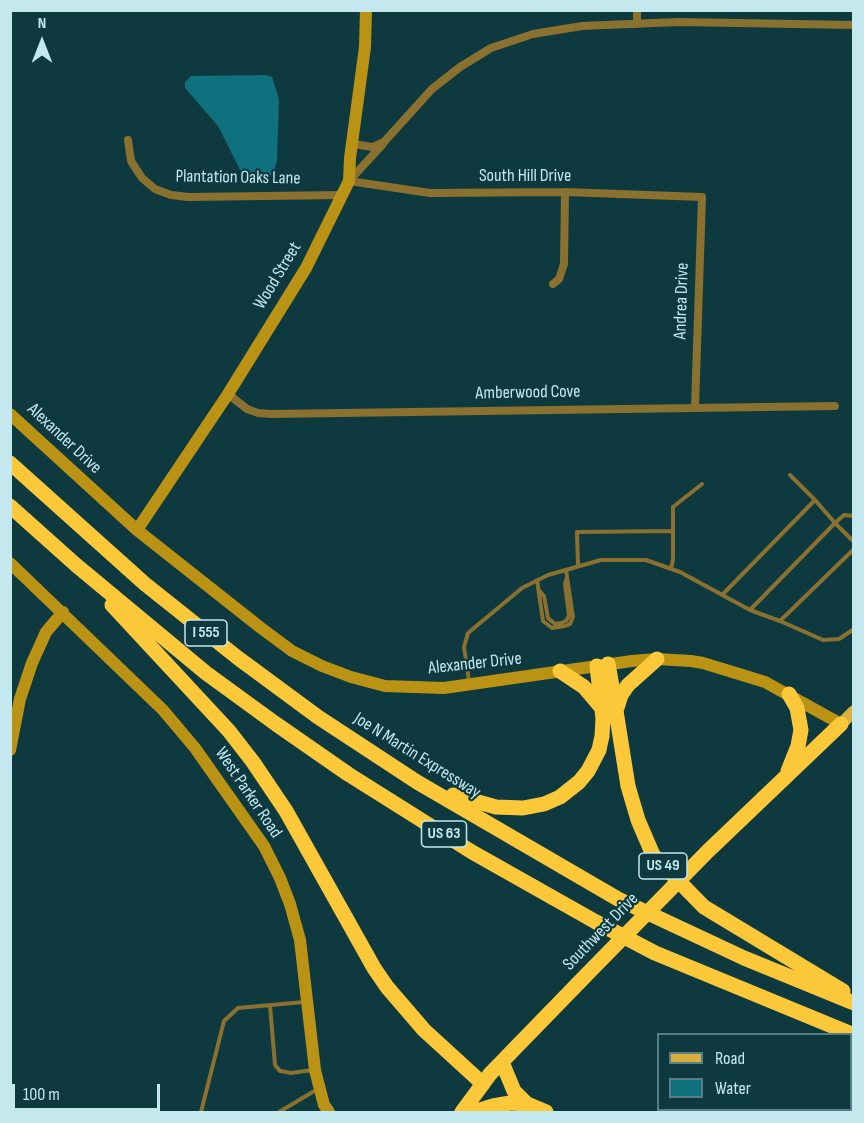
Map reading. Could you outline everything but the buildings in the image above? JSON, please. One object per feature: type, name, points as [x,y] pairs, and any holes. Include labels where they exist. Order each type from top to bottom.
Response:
[{"type":"highway","name":"Joe N Martin Expressway","points":[[10,463],[145,584],[238,658],[318,717],[417,782],[618,899],[744,958],[854,1003]]},
{"type":"highway","points":[[10,506],[76,565],[229,731],[286,812],[378,975],[424,1030],[483,1084]]},
{"type":"highway","name":"US 63","points":[[76,565],[206,673],[276,724],[348,774],[472,852],[655,953],[849,1033]]},
{"type":"highway","points":[[560,671],[584,687],[609,710],[632,680],[657,659]]},
{"type":"highway","name":"US 49","points":[[602,665],[609,710],[628,786],[638,820],[653,855],[704,907],[854,997]]},
{"type":"highway","name":"US 49","points":[[786,777],[798,746],[801,730],[797,708],[789,694]]},
{"type":"highway","name":"US 63","points":[[417,782],[468,801],[496,807],[523,808],[544,804],[569,791],[588,771],[599,750],[609,710]]},
{"type":"highway","name":"Southwest Drive","points":[[462,1113],[502,1062],[594,967],[708,851],[841,724]]},
{"type":"highway","points":[[502,1062],[514,1091],[527,1104],[546,1113]]},
{"type":"highway","points":[[474,1113],[510,1103],[527,1104]]},
{"type":"main road","name":"Southwest Drive","points":[[841,724],[854,711]]},
{"type":"street","name":"Wood Street","points":[[137,530],[228,394],[306,268],[349,182],[365,47],[366,10]]},
{"type":"street","points":[[637,10],[637,24]]},
{"type":"street","points":[[349,182],[442,80],[491,48],[526,36],[566,28],[637,24],[854,25]]},
{"type":"street","name":"Plantation Oaks Lane","points":[[128,140],[131,161],[142,178],[155,189],[171,195],[343,195]]},
{"type":"street","points":[[352,144],[373,147],[384,142]]},
{"type":"street","name":"South Hill Drive","points":[[349,182],[430,193],[565,192],[702,196]]},
{"type":"street","points":[[554,284],[559,279],[564,264],[565,192]]},
{"type":"street","name":"Andrea Drive","points":[[695,407],[702,196]]},
{"type":"street","name":"Amberwood Cove","points":[[228,394],[247,409],[271,414],[835,406]]},
{"type":"street","name":"Alexander Drive","points":[[10,414],[137,530],[261,628],[292,651],[351,677],[385,686],[444,688],[657,659],[704,663],[765,682],[841,724]]},
{"type":"street","name":"West Parker Road","points":[[10,563],[170,718],[195,748],[264,846],[290,904],[300,940],[315,1070],[329,1113]]},
{"type":"street","points":[[10,750],[20,699],[32,663],[46,632],[63,612]]},
{"type":"lane","points":[[790,475],[854,542]]},
{"type":"lane","points":[[671,569],[673,507],[702,483]]},
{"type":"lane","points":[[722,595],[814,500]]},
{"type":"lane","points":[[750,610],[835,523],[844,515],[853,516]]},
{"type":"lane","points":[[578,566],[577,532],[673,531]]},
{"type":"lane","points":[[780,621],[854,549]]},
{"type":"lane","points":[[469,686],[464,647],[468,633],[522,588],[537,580],[601,560],[646,560],[671,569],[750,610],[823,640],[839,639],[854,629]]},
{"type":"lane","points":[[537,580],[543,621],[552,628],[565,627],[570,624],[573,617],[566,570]]},
{"type":"lane","points":[[201,1113],[224,1021],[238,1008],[308,1002]]},
{"type":"lane","points":[[270,1005],[275,1065],[280,1071],[291,1073],[315,1070]]},
{"type":"lane","points":[[279,1113],[319,1088]]},
{"type":"water","points":[[266,75],[272,77],[279,99],[277,160],[274,172],[267,180],[256,180],[243,175],[218,126],[185,88],[185,82],[191,76]]}]
